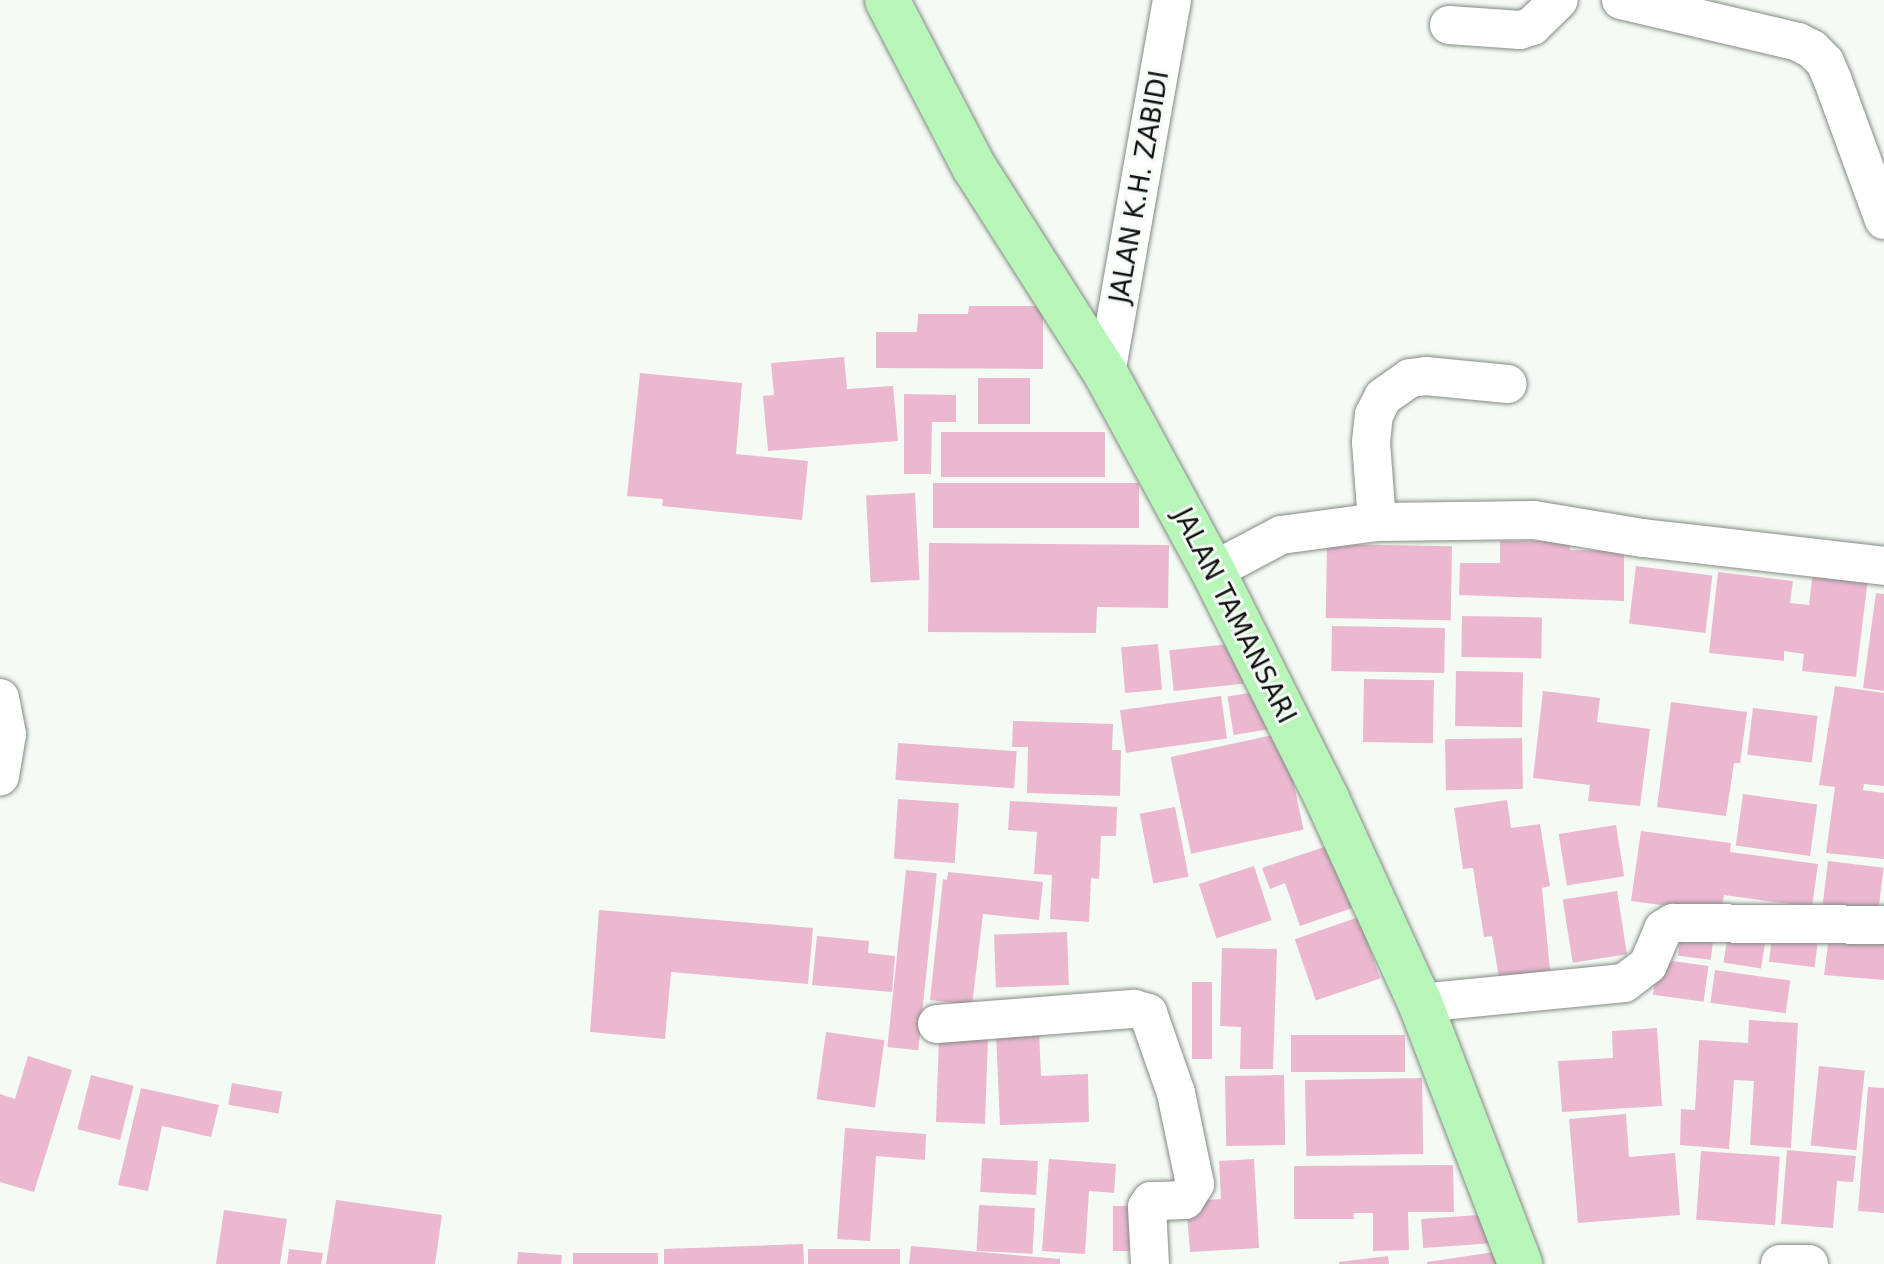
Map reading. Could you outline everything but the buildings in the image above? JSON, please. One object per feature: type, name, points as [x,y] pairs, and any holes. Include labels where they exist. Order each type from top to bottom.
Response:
[{"type":"main road","name":"JALAN TAMANSARI","points":[[887,0],[974,167],[1106,374],[1213,571],[1327,799],[1420,1003],[1520,1264]]},
{"type":"street","name":"JALAN K.H. ZABIDI","points":[[1106,374],[1172,0]]},
{"type":"street","points":[[1449,25],[1520,30],[1532,26],[1559,0]]},
{"type":"street","points":[[1621,0],[1798,42],[1812,49],[1825,62],[1884,220]]},
{"type":"street","points":[[1377,522],[1371,442],[1374,415],[1383,397],[1395,386],[1418,377],[1508,384]]},
{"type":"street","points":[[1213,571],[1281,535],[1377,522],[1534,520],[1643,538],[1884,566]]},
{"type":"street","points":[[0,698],[7,734],[0,776]]},
{"type":"street","points":[[1420,1003],[1624,983],[1648,965],[1663,929],[1673,923],[1884,925]]},
{"type":"street","points":[[937,1024],[1134,1009],[1148,1013],[1176,1093],[1195,1184],[1185,1200],[1151,1201],[1147,1207],[1150,1264]]},
{"type":"street","points":[[1780,1264],[1809,1264]]}]
